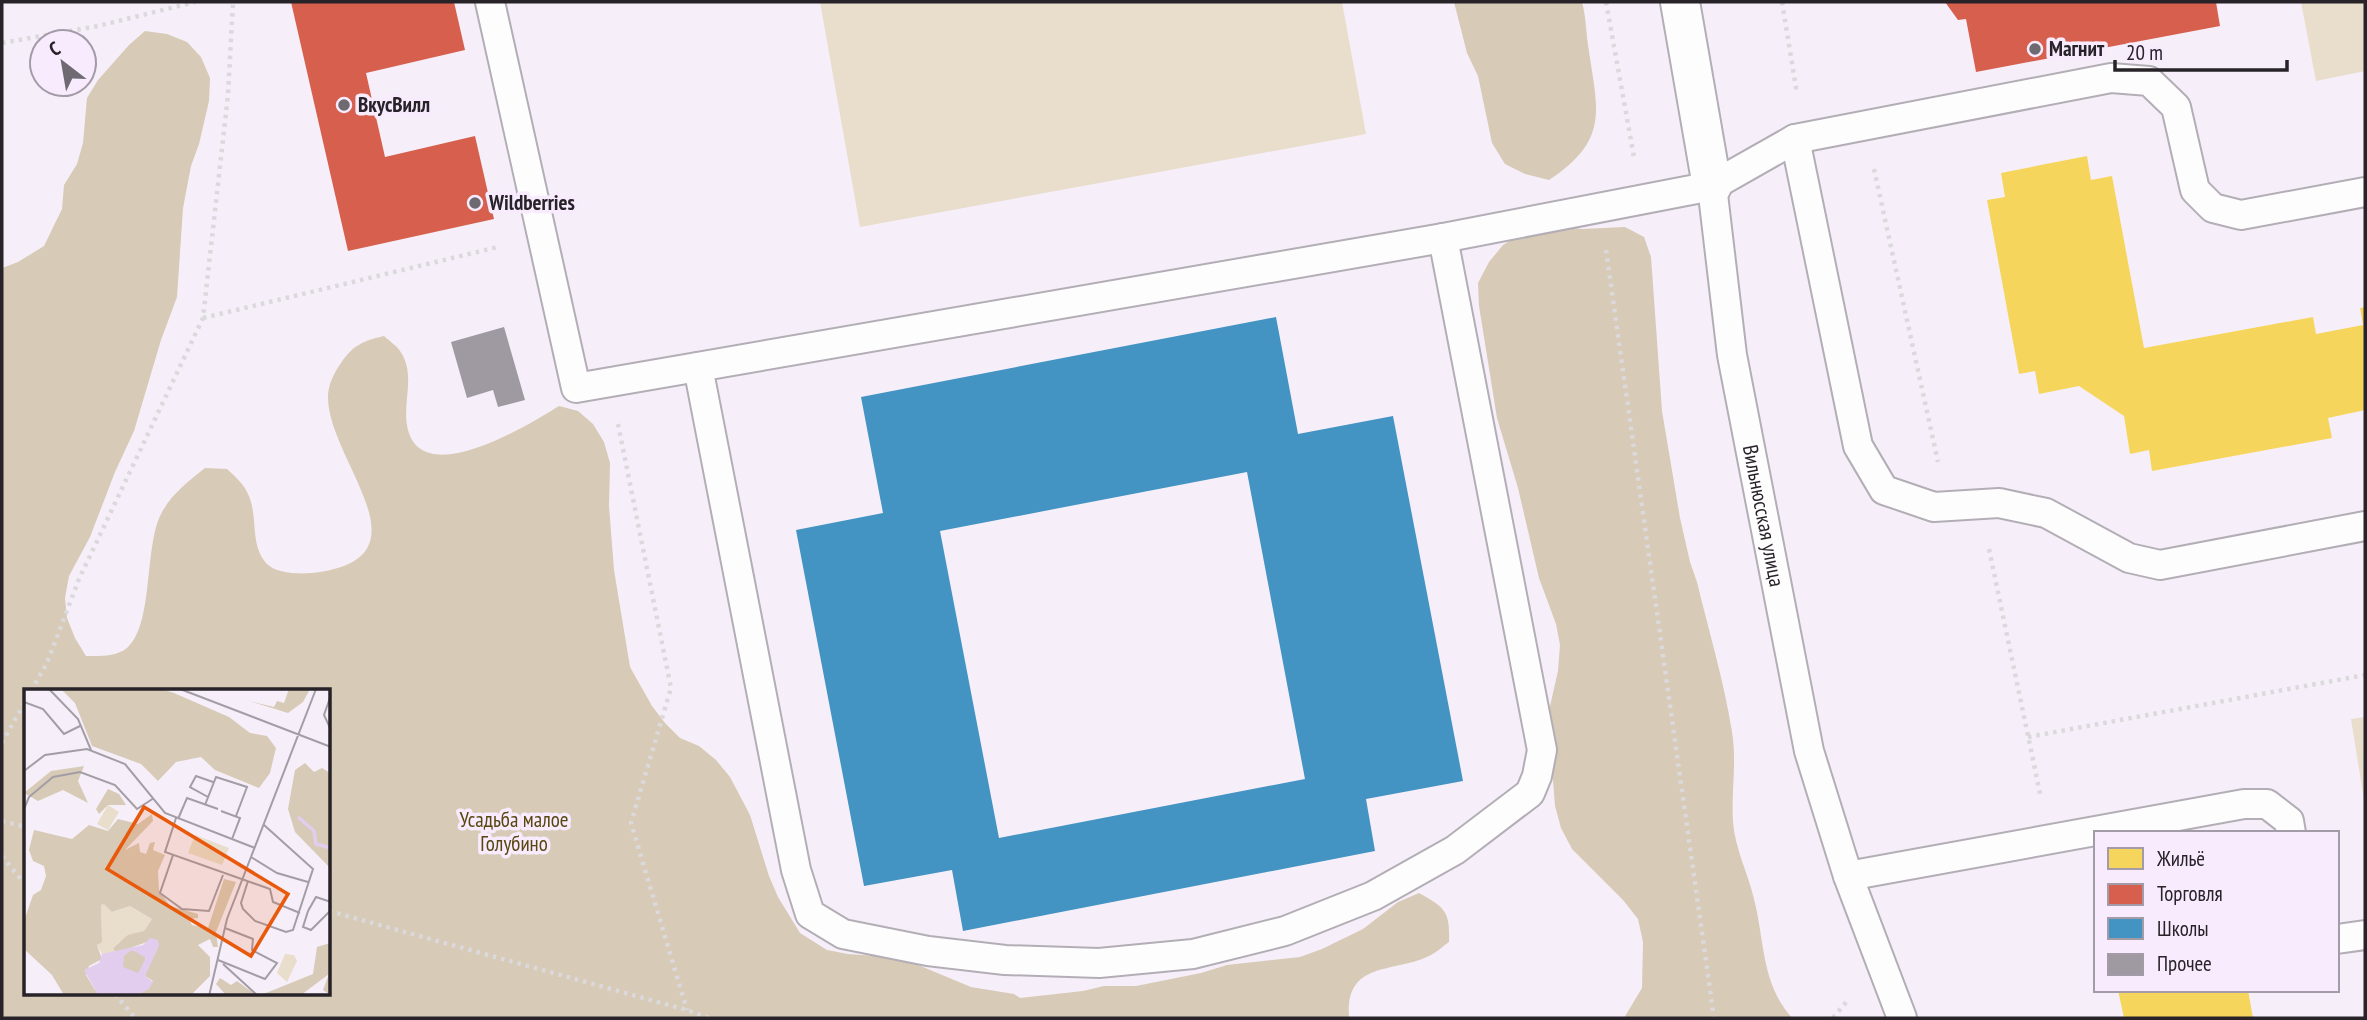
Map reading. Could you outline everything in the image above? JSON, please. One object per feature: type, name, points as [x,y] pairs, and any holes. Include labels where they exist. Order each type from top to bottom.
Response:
[{"type":"street","name":"Вильнюсская улица","points":[[1680,2],[1712,186]]},
{"type":"lane","points":[[490,2],[576,388],[1443,238],[1712,186],[1795,139],[2111,78],[2148,81],[2176,107],[2195,190],[2213,208],[2241,215],[2365,192]]},
{"type":"lane","points":[[1795,139],[1858,446],[1884,490],[1934,506],[1999,503],[2046,513],[2129,558],[2160,565],[2365,526]]},
{"type":"lane","name":"Вильнюсская улица","points":[[1712,186],[1732,355],[1809,751],[1848,876],[1902,1018]]},
{"type":"lane","points":[[698,367],[796,870],[810,914],[843,934],[928,951],[1005,960],[1100,963],[1193,954],[1285,931],[1373,896],[1455,850],[1530,793],[1537,776],[1542,750],[1443,238]]},
{"type":"lane","points":[[2094,831],[2244,804],[2267,804],[2289,821],[2291,831]]},
{"type":"lane","points":[[1848,876],[2094,831]]},
{"type":"lane","points":[[2339,939],[2365,935]]},
{"type":"path","points":[[2,43],[98,26],[195,2]]},
{"type":"path","points":[[32,689],[47,663],[79,579],[203,318],[228,95],[233,2]]},
{"type":"path","points":[[1606,2],[1642,199]]},
{"type":"path","points":[[1782,2],[1797,95]]},
{"type":"path","points":[[1865,124],[1948,506]]},
{"type":"path","points":[[1599,208],[1714,1018]]},
{"type":"path","points":[[203,318],[542,237]]},
{"type":"path","points":[[610,382],[671,688],[631,823],[687,1010]]},
{"type":"path","points":[[1979,504],[2050,839]]},
{"type":"path","points":[[2028,737],[2365,675]]},
{"type":"path","points":[[2,743],[24,704]]},
{"type":"path","points":[[2,821],[24,826]]},
{"type":"path","points":[[2,856],[24,884]]},
{"type":"path","points":[[331,912],[709,1018]]},
{"type":"path","points":[[117,996],[135,1018]]},
{"type":"shaded area","points":[[820,2],[1342,2],[1366,134],[860,227]]},
{"type":"shaded area","points":[[2301,2],[2365,2],[2365,71],[2316,81]]},
{"type":"shaded area","points":[[2365,717],[2365,806],[2351,719]]},
{"type":"green space","points":[[1454,2],[1582,2],[1596,105],[1595,121],[1583,151],[1549,180],[1525,174],[1505,164],[1492,143],[1478,76],[1467,53]]},
{"type":"green space","name":"Усадьба малое Голубино","points":[[145,31],[167,34],[187,42],[201,57],[210,78],[209,101],[191,166],[183,208],[177,297],[134,431],[90,537],[69,576],[65,598],[67,618],[86,656],[118,653],[127,648],[136,637],[145,604],[152,546],[161,514],[175,494],[205,468],[227,469],[245,488],[253,510],[258,549],[270,567],[294,573],[312,573],[348,564],[367,549],[372,528],[366,504],[332,423],[328,393],[334,375],[350,352],[364,342],[384,336],[400,351],[405,360],[408,380],[408,430],[418,447],[434,454],[455,454],[479,447],[525,426],[559,406],[578,411],[593,424],[604,442],[610,463],[609,506],[614,570],[630,667],[665,723],[680,738],[699,746],[716,760],[730,777],[750,815],[778,897],[800,933],[827,950],[891,957],[911,962],[971,987],[1014,994],[1020,998],[1104,986],[1136,986],[1227,965],[1300,957],[1363,929],[1398,902],[1419,893],[1445,912],[1449,924],[1449,942],[1417,961],[1364,977],[1355,986],[1350,999],[1349,1018],[2,1018],[2,268],[18,262],[44,246],[62,209],[64,185],[77,164],[83,143],[87,98],[98,98],[98,80]]},
{"type":"green space","points":[[1560,226],[1582,229],[1625,227],[1644,237],[1651,257],[1662,411],[1680,518],[1721,675],[1732,732],[1734,832],[1758,915],[1769,976],[1782,1005],[1792,1018],[1624,1018],[1642,988],[1643,942],[1638,919],[1623,900],[1572,849],[1561,828],[1555,806],[1548,715],[1558,671],[1560,645],[1556,624],[1539,578],[1518,488],[1497,418],[1479,306],[1478,283],[1489,262],[1503,245],[1521,234]]},
{"type":"building: Жильё","points":[[2087,156],[2091,180],[2112,176],[2144,348],[2313,317],[2316,334],[2363,325],[2360,308],[2365,307],[2365,410],[2328,418],[2332,438],[2152,471],[2149,450],[2130,454],[2124,416],[2079,386],[2039,394],[2035,371],[2019,374],[1987,200],[2005,197],[2001,173]]},
{"type":"building: Жильё","points":[[2118,992],[2248,992],[2253,1018],[2124,1018]]},
{"type":"building: Торговля","name":"ВкусВилл","points":[[291,2],[454,2],[465,50],[366,73],[385,157],[475,136],[494,219],[348,251]]},
{"type":"building: Торговля","name":"Магнит","points":[[1945,2],[2216,2],[2220,26],[1976,72],[1966,19],[1958,20]]},
{"type":"building: Школы","points":[[1276,317],[1298,434],[1393,416],[1463,781],[1366,799],[1375,851],[963,931],[952,870],[864,886],[796,530],[883,513],[861,397]],"holes":[[[1247,472],[1305,779],[999,838],[940,531]]]},
{"type":"building: Прочее","points":[[504,327],[525,400],[498,407],[493,390],[467,398],[451,342]]},
{"type":"place","name":"Магнит","points":[[2035,49]]},
{"type":"place","name":"ВкусВилл","points":[[344,105]]},
{"type":"place","name":"Wildberries","points":[[475,203]]}]
